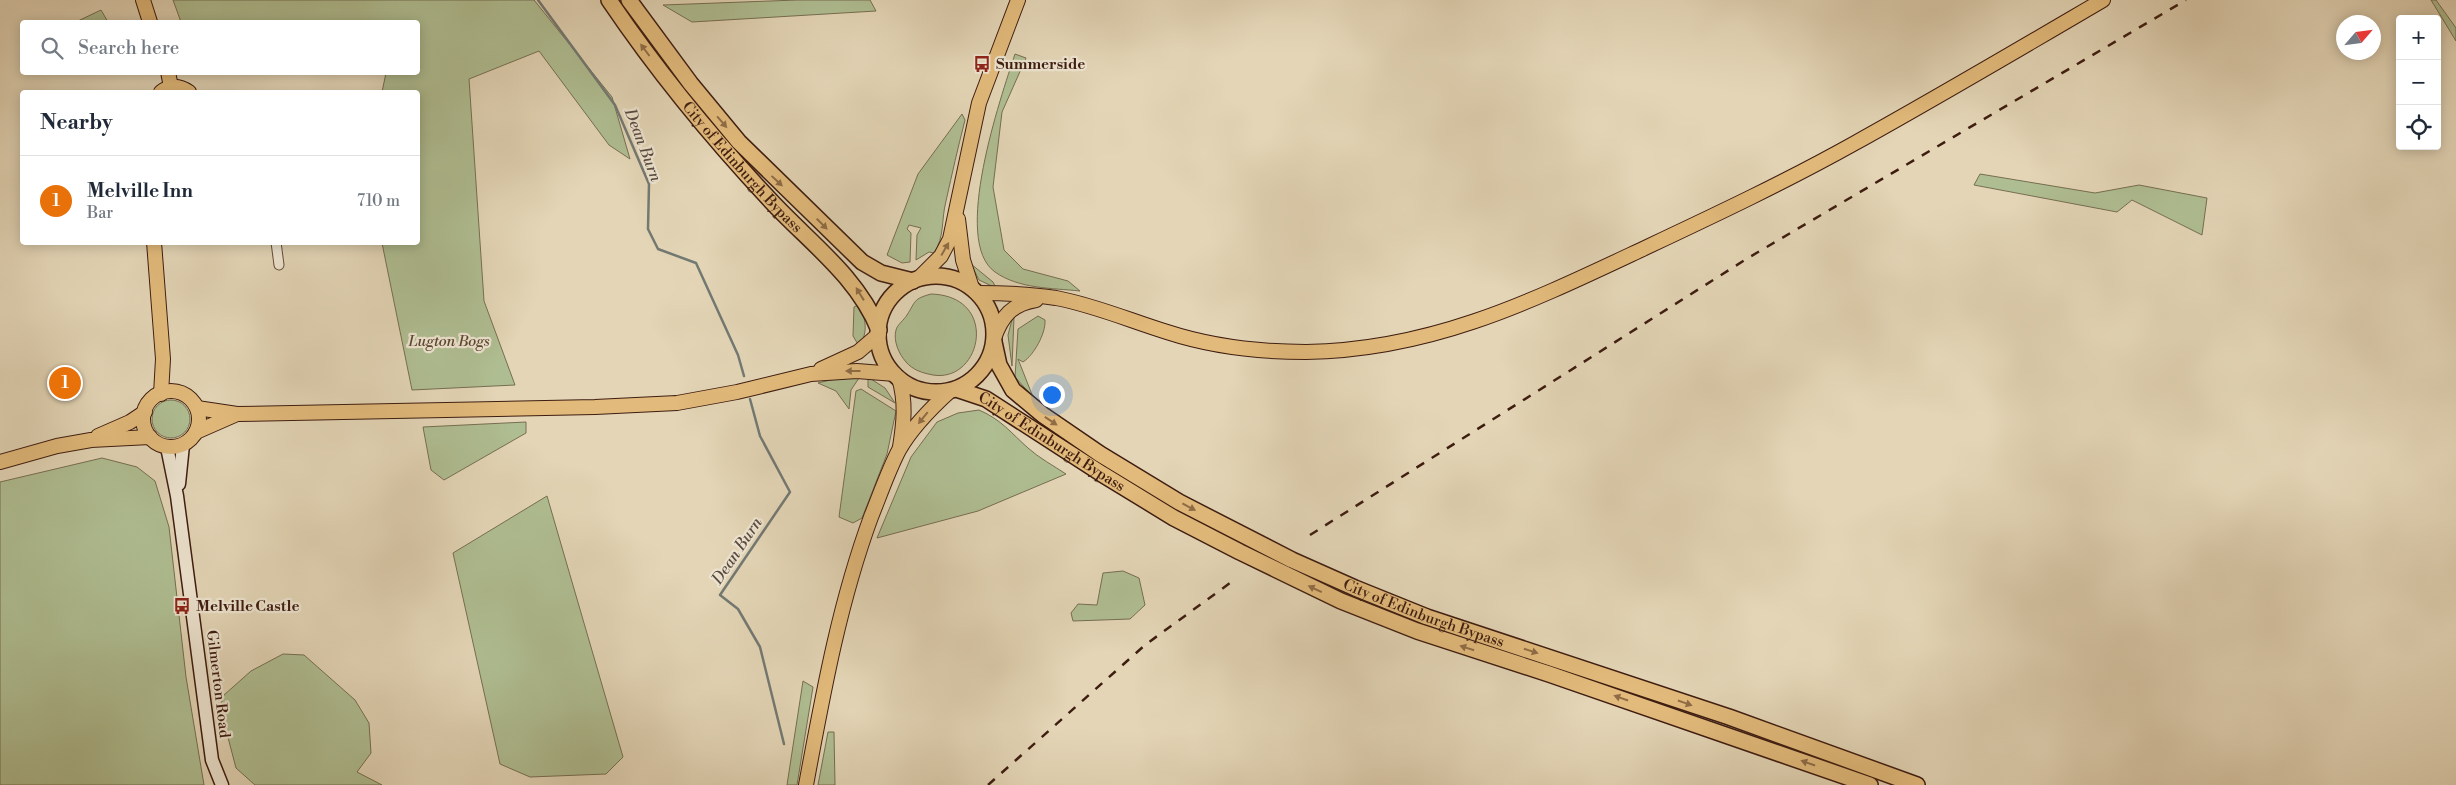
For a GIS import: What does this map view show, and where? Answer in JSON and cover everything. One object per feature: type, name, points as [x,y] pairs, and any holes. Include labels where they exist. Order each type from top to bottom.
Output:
[{"type":"highway","name":"City of Edinburgh Bypass","points":[[609,0],[645,50],[712,135],[772,202],[854,284],[879,332]]},
{"type":"highway","name":"City of Edinburgh Bypass","points":[[629,0],[691,84],[759,163],[862,262],[881,273],[915,280]]},
{"type":"highway","points":[[942,276],[953,279],[975,291],[990,312],[994,340],[985,366],[972,379],[953,389],[937,392],[921,390],[897,376],[884,358],[879,332],[880,320],[889,301],[900,290],[915,280],[942,276]]},
{"type":"highway","name":"City of Edinburgh Bypass","points":[[994,340],[999,364],[1013,390],[1043,415],[1100,454],[1179,502],[1292,560],[1355,588],[1427,616],[1710,711],[1917,785]]},
{"type":"highway","name":"City of Edinburgh Bypass","points":[[953,389],[986,399],[1174,518],[1341,601],[1426,634],[1549,674],[1870,785]]},
{"type":"main road","points":[[143,0],[149,20]]},
{"type":"main road","points":[[915,280],[941,256],[950,239],[957,211],[966,156],[979,103],[1018,0]]},
{"type":"main road","points":[[957,211],[964,260],[975,291],[1014,293],[1079,304],[1180,336],[1260,349],[1301,352],[1339,351],[1390,344],[1441,334],[1535,298],[1753,197],[1854,144],[2103,0]]},
{"type":"main road","points":[[168,75],[166,90],[178,87],[185,90]]},
{"type":"main road","points":[[154,245],[163,359],[160,394]]},
{"type":"main road","points":[[994,340],[999,324],[1012,307],[1027,301],[1046,298]]},
{"type":"main road","points":[[811,374],[856,353],[879,332]]},
{"type":"main road","points":[[163,359],[176,392]]},
{"type":"main road","points":[[197,408],[237,414],[595,407],[676,402],[738,392],[811,374],[857,371],[897,376],[904,409],[899,450]]},
{"type":"main road","points":[[806,785],[829,663],[850,581],[882,488],[899,450],[925,414],[953,389]]},
{"type":"main road","points":[[91,440],[130,422],[144,412],[150,401],[160,394],[176,392],[188,398],[197,408],[199,424],[196,432]]},
{"type":"main road","points":[[144,412],[144,426],[150,437],[158,444],[167,447],[183,445],[196,432],[237,414]]},
{"type":"main road","points":[[0,462],[57,446],[91,440],[150,437]]},
{"type":"main road","name":"Gilmerton Road","points":[[177,496],[183,445]]},
{"type":"main road","name":"Gilmerton Road","points":[[167,447],[177,496],[212,760],[222,785]]},
{"type":"street","points":[[276,245],[279,265]]},
{"type":"green space","name":"Lugton Bogs","points":[[173,0],[534,0],[612,97],[630,159],[609,145],[539,51],[469,79],[484,301],[515,385],[412,390],[382,245],[420,245],[420,90],[382,90],[386,75],[420,75],[420,20],[180,20]]},
{"type":"green space","points":[[797,0],[870,0],[876,11],[692,22],[663,5]]},
{"type":"green space","points":[[2431,0],[2436,0],[2456,28],[2456,41],[2441,15]]},
{"type":"green space","points":[[101,10],[107,20],[80,20]]},
{"type":"green space","points":[[1015,54],[1026,58],[1002,112],[993,187],[1004,250],[1023,269],[1068,281],[1080,291],[1036,287],[1014,282],[995,272],[983,255],[978,231],[978,201],[983,168]]},
{"type":"green space","points":[[962,114],[965,120],[944,208],[940,240],[934,253],[929,252],[916,260],[917,235],[921,228],[909,225],[907,229],[911,233],[910,262],[902,263],[887,255],[918,174]]},
{"type":"green space","points":[[1980,174],[2095,193],[2139,185],[2207,198],[2202,235],[2132,200],[2117,212],[1974,185]]},
{"type":"green space","points":[[971,264],[993,282],[996,288],[979,280]]},
{"type":"green space","points":[[931,294],[953,298],[967,309],[975,323],[976,338],[972,353],[963,366],[950,374],[933,375],[915,369],[903,359],[896,343],[895,334],[899,324],[918,299]]},
{"type":"green space","points":[[860,304],[865,320],[865,331],[859,346],[853,336],[854,307]]},
{"type":"green space","points":[[1038,316],[1045,320],[1044,331],[1035,349],[1027,359],[1023,362],[1018,359],[1033,397],[1015,377],[1018,329]]},
{"type":"green space","points":[[1014,317],[1012,366],[1008,335]]},
{"type":"green space","points":[[851,375],[861,375],[851,390],[849,409],[836,391],[818,383]]},
{"type":"green space","points":[[868,377],[885,388],[895,403],[868,387]]},
{"type":"green space","points":[[861,389],[896,411],[887,454],[862,518],[853,523],[839,517],[856,391]]},
{"type":"green space","points":[[171,400],[185,405],[190,419],[185,433],[171,438],[157,433],[152,419],[157,405]]},
{"type":"green space","points":[[979,410],[1000,422],[1032,452],[1066,474],[978,511],[877,538],[911,457],[937,422],[958,413]]},
{"type":"green space","points":[[526,422],[526,433],[444,480],[431,470],[423,427]]},
{"type":"green space","points":[[102,458],[137,467],[155,481],[169,527],[186,677],[204,785],[0,785],[0,482]]},
{"type":"green space","points":[[547,496],[623,757],[606,774],[530,777],[500,764],[453,553]]},
{"type":"green space","points":[[1123,571],[1139,578],[1145,605],[1130,619],[1073,621],[1071,613],[1078,604],[1097,605],[1103,573]]},
{"type":"green space","points":[[283,654],[304,655],[355,700],[369,723],[371,753],[357,772],[382,785],[255,785],[236,768],[220,707],[224,695],[251,671]]},
{"type":"green space","points":[[803,681],[813,687],[797,785],[787,785]]},
{"type":"green space","points":[[828,732],[834,732],[835,785],[818,785]]},
{"type":"waterway","name":"Dean Burn","points":[[538,0],[615,105],[649,184],[648,229],[658,249],[696,263],[738,355],[744,376]]},
{"type":"waterway","name":"Dean Burn","points":[[750,399],[760,436],[790,492],[720,595],[738,609],[760,647],[784,744]]},
{"type":"railway","points":[[1310,535],[1748,258],[2186,0]]},
{"type":"railway","points":[[988,785],[1145,645],[1230,583]]},
{"type":"place","name":"Summerside","points":[[982,64]]},
{"type":"place","name":"Melville Inn","points":[[65,383]]},
{"type":"place","name":"Melville Castle","points":[[182,606]]}]
